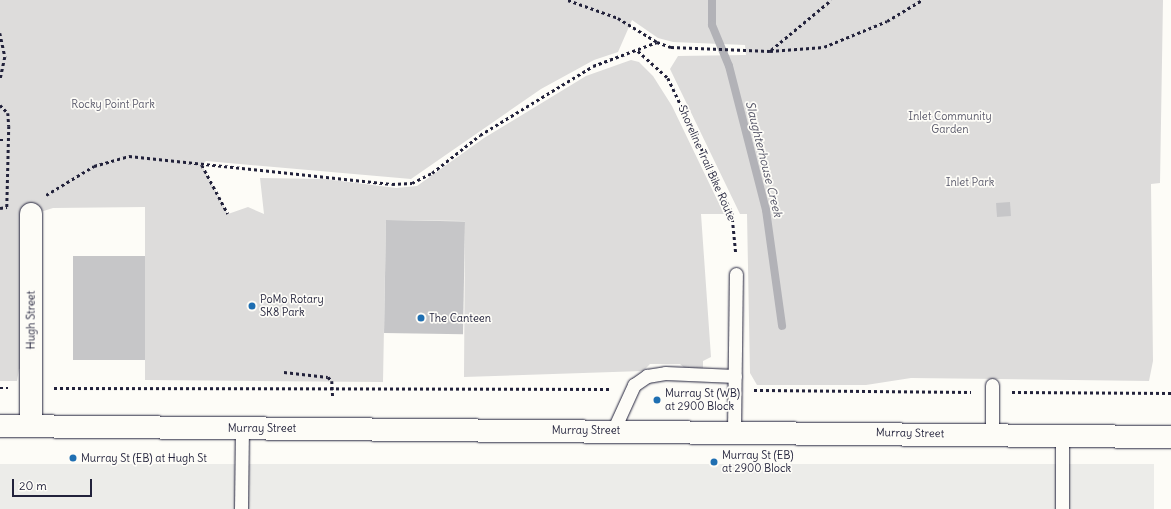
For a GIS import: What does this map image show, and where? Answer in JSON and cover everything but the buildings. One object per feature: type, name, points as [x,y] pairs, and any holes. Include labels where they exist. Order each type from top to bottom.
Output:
[{"type":"main road","name":"Hugh Street","points":[[27,206],[31,426]]},
{"type":"main road","name":"Murray Street","points":[[0,426],[734,431],[1171,437]]},
{"type":"lane","points":[[734,431],[736,274]]},
{"type":"lane","points":[[613,431],[634,385],[647,376],[664,373],[735,376]]},
{"type":"lane","points":[[992,385],[992,434]]},
{"type":"lane","points":[[241,509],[242,428]]},
{"type":"lane","points":[[1062,435],[1062,509]]},
{"type":"path","points":[[568,0],[618,18],[657,42],[694,49],[770,50],[824,47],[887,21],[922,0]]},
{"type":"path","points":[[770,50],[831,0]]},
{"type":"path","points":[[0,33],[5,57],[0,80]]},
{"type":"path","points":[[0,208],[27,206],[94,166],[129,156],[201,165],[320,174],[392,184],[412,183],[432,173],[480,135],[593,66],[657,42]]},
{"type":"path","name":"Shoreline Trail Bike Route","points":[[638,50],[668,78],[732,213],[736,274]]},
{"type":"path","points":[[0,105],[8,113],[6,140],[7,207]]},
{"type":"path","points":[[0,140],[6,140]]},
{"type":"path","points":[[201,165],[228,214]]},
{"type":"path","points":[[284,372],[328,377],[333,388],[333,398]]},
{"type":"path","points":[[48,388],[614,389]]},
{"type":"path","points":[[752,390],[976,392]]},
{"type":"path","points":[[1011,392],[1171,393]]},
{"type":"shaded area","points":[[0,464],[1154,464],[1154,509],[0,509]]},
{"type":"green space","points":[[0,0],[1163,0],[1160,183],[1151,184],[1153,361],[1149,381],[911,378],[866,385],[757,385],[750,373],[747,214],[740,214],[670,69],[678,56],[746,55],[745,45],[673,42],[658,38],[632,20],[618,52],[594,60],[541,89],[411,179],[206,161],[202,165],[228,214],[248,207],[264,214],[260,178],[325,179],[396,188],[417,186],[484,138],[586,76],[631,60],[639,62],[653,76],[672,106],[724,214],[701,214],[711,357],[703,361],[703,372],[689,372],[680,364],[650,364],[643,371],[464,377],[465,221],[386,220],[383,382],[145,380],[145,207],[53,208],[31,215],[31,366],[19,369],[17,381],[0,381]]},
{"type":"waterway","name":"Slaughterhouse Creek","points":[[712,0],[712,25],[729,66],[766,210],[782,326]]},
{"type":"place","name":"PoMo Rotary SK8 Park","points":[[252,306]]},
{"type":"place","name":"The Canteen","points":[[421,318]]},
{"type":"place","name":"Murray St (WB) at 2900 Block","points":[[657,400]]},
{"type":"place","name":"Murray St (EB) at Hugh St","points":[[73,458]]},
{"type":"place","name":"Murray St (EB) at 2900 Block","points":[[714,462]]},
{"type":"park label","name":"Rocky Point Park","points":[[113,104]]},
{"type":"park label","name":"Inlet Community Garden","points":[[950,123]]},
{"type":"park label","name":"Inlet Park","points":[[970,182]]}]
